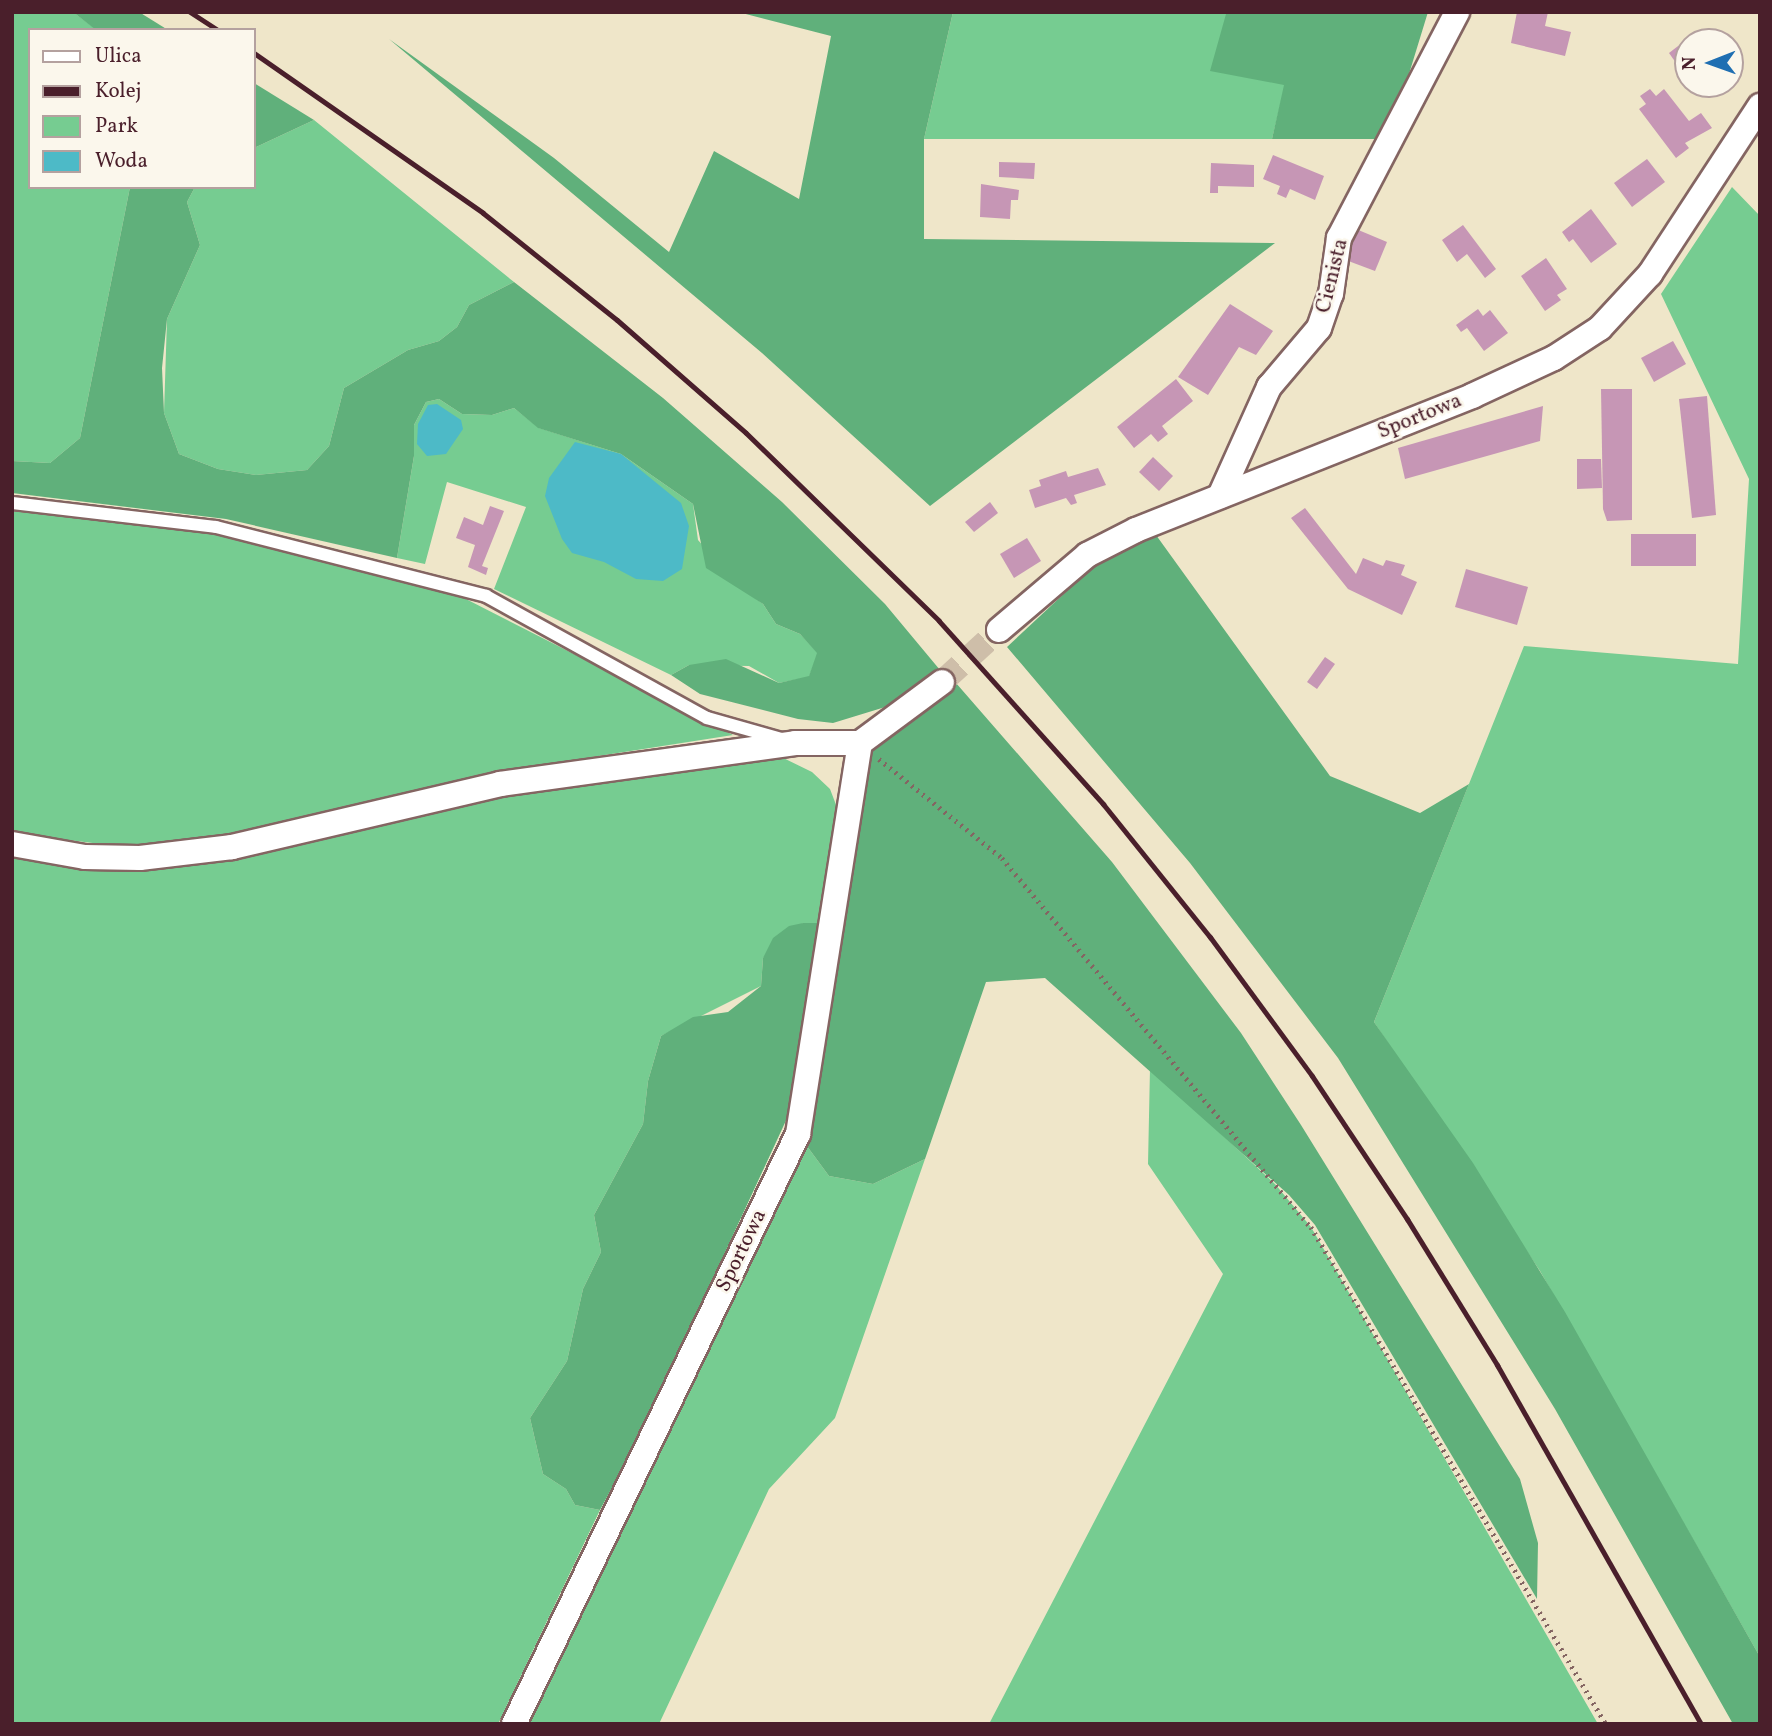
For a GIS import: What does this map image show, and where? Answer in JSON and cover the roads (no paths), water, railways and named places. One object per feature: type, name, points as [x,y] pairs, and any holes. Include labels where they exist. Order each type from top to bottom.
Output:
[{"type":"street","name":"Cienista","points":[[1220,496],[1269,387],[1320,328],[1331,294],[1339,238],[1457,12]]},
{"type":"street","name":"Sportowa","points":[[999,630],[1087,555],[1220,496],[1472,396],[1554,358],[1600,328],[1650,274],[1760,106]]},
{"type":"street","points":[[12,844],[85,857],[141,858],[219,849],[500,784],[795,743],[860,743],[942,681]]},
{"type":"street","name":"Sportowa","points":[[514,1724],[798,1135],[860,743]]},
{"type":"lane","points":[[12,503],[216,527],[486,596],[707,718],[795,743]]},
{"type":"water","points":[[437,404],[461,420],[463,429],[446,454],[427,456],[417,444],[418,424],[428,405]]},
{"type":"water","points":[[575,442],[621,454],[681,503],[689,526],[682,569],[663,581],[636,579],[604,562],[572,553],[562,539],[545,496],[549,478]]},
{"type":"tunnel","points":[[942,682],[999,630]]},
{"type":"railway","points":[[190,12],[215,28]]},
{"type":"railway","points":[[256,54],[483,213],[617,320],[746,433],[939,621],[1103,804],[1210,937],[1312,1076],[1407,1219],[1497,1365],[1701,1724]]}]
